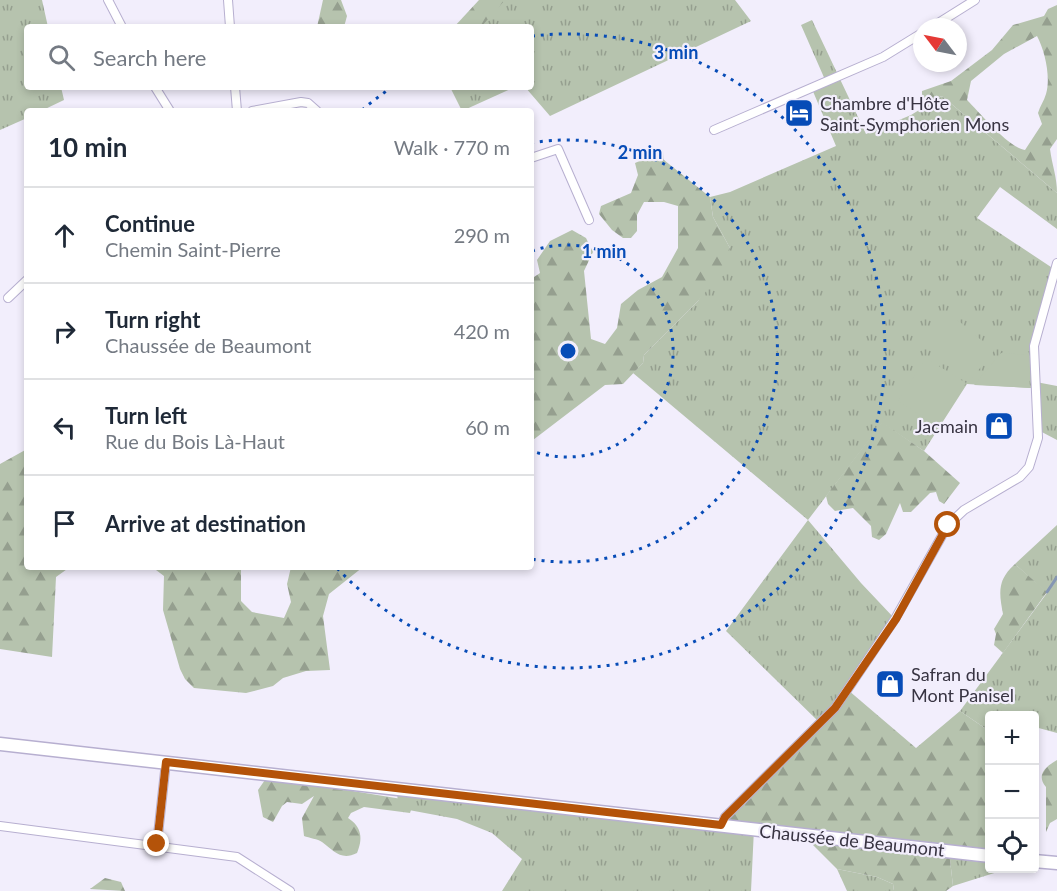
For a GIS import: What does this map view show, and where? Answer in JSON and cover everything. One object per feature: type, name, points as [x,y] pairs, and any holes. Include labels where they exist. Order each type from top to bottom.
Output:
[{"type":"main road","name":"Chaussée de Beaumont","points":[[0,744],[985,855]]},
{"type":"main road","points":[[1039,861],[1057,863]]},
{"type":"street","points":[[108,0],[120,24]]},
{"type":"street","points":[[228,0],[230,24]]},
{"type":"street","points":[[946,18],[975,0]]},
{"type":"street","points":[[714,130],[883,57],[913,39]]},
{"type":"street","points":[[157,90],[168,108]]},
{"type":"street","points":[[235,90],[237,108]]},
{"type":"street","points":[[268,108],[301,102],[308,103],[314,108]]},
{"type":"street","points":[[534,158],[558,149],[589,220]]},
{"type":"street","points":[[721,825],[725,817],[842,699],[896,619],[948,525],[964,510],[1020,477],[1029,467],[1038,438],[1034,346],[1057,262]]},
{"type":"street","points":[[8,298],[24,283]]},
{"type":"street","points":[[157,844],[166,762]]},
{"type":"street","points":[[0,826],[157,844],[237,857],[290,891]]},
{"type":"green space","points":[[0,0],[42,0],[47,24],[24,24],[24,90],[62,90],[64,100],[47,108],[24,108],[24,119],[0,130]]},
{"type":"green space","points":[[323,0],[341,0],[347,16],[345,24],[318,24]]},
{"type":"green space","points":[[479,0],[505,0],[484,24],[457,24]]},
{"type":"green space","points":[[498,0],[735,0],[751,21],[550,116],[528,90],[534,90],[534,24],[478,24]]},
{"type":"green space","points":[[1057,5],[1057,139],[1050,149],[1057,193],[942,96],[925,104],[922,99],[922,91],[951,81],[963,72],[967,72],[967,69],[992,50],[1013,25],[1044,16],[1048,9]],"holes":[[[1037,36],[1045,56],[1048,80],[1045,97],[1038,113],[1042,124],[1025,150],[1018,148],[1003,137],[967,100],[971,81],[1004,54]]]},
{"type":"green space","points":[[812,20],[866,134],[911,115],[942,96],[1057,193],[1057,229],[1000,187],[977,218],[1054,269],[1036,334],[1036,382],[1057,386],[1057,440],[1038,430],[1036,389],[967,384],[924,451],[882,423],[808,520],[633,373],[643,363],[644,355],[698,301],[730,248],[713,217],[710,197],[730,192],[836,146],[812,89],[826,82],[801,25]]},
{"type":"green space","points":[[452,90],[508,90],[469,108],[460,108]]},
{"type":"green space","points":[[663,151],[664,160],[710,197],[713,217],[730,248],[723,271],[698,301],[644,355],[643,363],[623,384],[605,385],[534,439],[534,277],[540,273],[537,260],[550,241],[572,230],[586,238],[593,252],[584,271],[591,339],[605,344],[617,328],[621,304],[638,290],[662,277],[678,248],[678,206],[664,202],[644,202],[637,215],[637,231],[631,238],[623,238],[612,230],[599,214],[601,206],[631,193],[638,175],[635,163]]},
{"type":"green space","points":[[953,316],[994,351],[972,378],[930,342]]},
{"type":"green space","points":[[1001,353],[1028,355],[1030,388],[974,385]]},
{"type":"green space","points":[[926,358],[966,383],[938,427],[898,401]]},
{"type":"green space","points":[[882,422],[924,451],[960,483],[944,504],[939,501],[936,492],[930,493],[911,512],[903,512],[900,503],[886,534],[879,540],[872,537],[871,526],[853,508],[835,511],[828,504],[826,496]]},
{"type":"green space","points":[[24,451],[24,570],[66,570],[56,577],[52,657],[0,649],[0,464]]},
{"type":"green space","points":[[808,520],[895,619],[820,723],[726,631]]},
{"type":"green space","points":[[1057,525],[1057,733],[1039,728],[1039,711],[985,711],[985,728],[960,711],[1047,593],[1015,564]]},
{"type":"green space","points":[[1015,564],[1047,592],[1003,653],[994,645],[996,634],[994,629],[1003,614],[1000,593],[1002,581]]},
{"type":"green space","points":[[156,570],[241,570],[241,601],[252,612],[284,618],[291,602],[287,584],[290,570],[359,570],[329,594],[323,616],[330,670],[306,671],[283,678],[273,686],[246,693],[194,688],[185,679],[163,610],[164,576]]},
{"type":"green space","points":[[848,690],[916,748],[960,711],[985,728],[985,856],[949,851],[953,886],[946,891],[894,891],[893,884],[877,877],[837,869],[802,834],[721,825]]},
{"type":"green space","points":[[1057,760],[1057,819],[1050,823],[1046,832],[1046,787],[1042,775],[1049,765]]},
{"type":"green space","points":[[267,777],[414,801],[410,813],[364,807],[351,813],[348,818],[359,829],[360,843],[357,853],[346,856],[334,852],[320,841],[304,836],[302,818],[314,796],[302,804],[287,802],[282,806],[273,822],[263,817],[258,790]]},
{"type":"green space","points":[[397,788],[754,829],[751,891],[502,891],[522,859],[492,833],[457,819],[398,808]]},
{"type":"green space","points":[[949,851],[985,856],[985,873],[994,873],[953,886]]},
{"type":"green space","points":[[837,869],[877,877],[893,884],[894,891],[847,891]]},
{"type":"green space","points":[[105,878],[121,882],[125,891],[90,889]]},
{"type":"waterway","points":[[1047,592],[1057,577]]},
{"type":"place","name":"Chambre d'Hôte Saint-Symphorien Mons","points":[[799,113]]},
{"type":"place","name":"Jacmain","points":[[999,426]]},
{"type":"place","name":"Safran du Mont Panisel","points":[[890,684]]},
{"type":"route","points":[[157,844],[166,762],[721,825],[725,817],[835,708],[896,619],[938,539],[948,525]]}]
